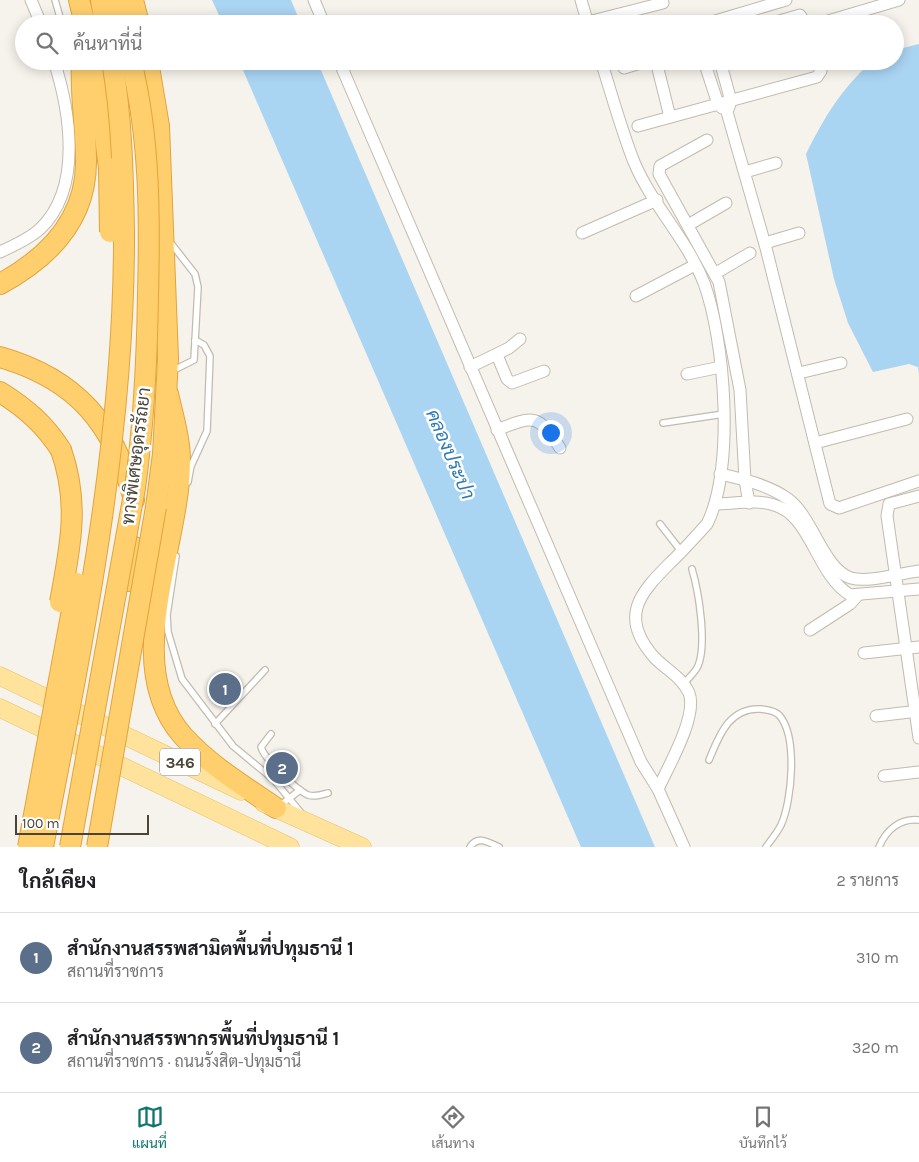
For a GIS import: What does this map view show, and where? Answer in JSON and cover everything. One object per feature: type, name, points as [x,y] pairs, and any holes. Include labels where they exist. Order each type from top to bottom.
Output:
[{"type":"highway","points":[[101,0],[104,15]]},
{"type":"highway","points":[[117,0],[120,15]]},
{"type":"highway","points":[[133,0],[137,15]]},
{"type":"highway","points":[[0,284],[21,272],[42,256],[62,237],[75,214],[83,188],[86,162],[84,70]]},
{"type":"highway","points":[[28,847],[79,570],[101,434],[108,348],[111,279],[109,168],[86,70]]},
{"type":"highway","name":"ทางพิเศษอุดรรัถยา","points":[[43,847],[76,676],[115,426],[122,339],[124,213],[123,140],[113,70]]},
{"type":"highway","name":"ทางพิเศษอุดรรัถยา","points":[[70,847],[135,488],[143,432],[147,352],[149,178],[132,70]]},
{"type":"highway","points":[[97,847],[156,507],[168,394],[159,126],[150,70]]},
{"type":"highway","points":[[0,357],[29,365],[79,397],[106,429],[128,478],[134,501],[134,547],[80,847]]},
{"type":"highway","points":[[0,392],[34,416],[50,432],[61,450],[72,492],[73,525],[15,847]]},
{"type":"highway","points":[[168,394],[180,460],[177,502],[153,645],[156,681],[169,715],[182,735],[207,759],[283,803]]},
{"type":"main road","name":"346","points":[[0,676],[283,803],[310,824],[362,847]]},
{"type":"main road","name":"346","points":[[0,708],[290,847]]},
{"type":"street","points":[[31,0],[37,15]]},
{"type":"street","points":[[314,0],[320,15]]},
{"type":"street","points":[[581,0],[586,15]]},
{"type":"street","points":[[735,15],[786,0]]},
{"type":"street","points":[[848,15],[899,0]]},
{"type":"street","points":[[618,15],[663,3]]},
{"type":"street","points":[[0,252],[39,230],[51,216],[60,198],[67,171],[68,125],[56,70]]},
{"type":"street","points":[[343,70],[640,762],[658,789],[684,847]]},
{"type":"street","points":[[604,70],[635,162],[703,282],[715,323],[721,367],[724,414],[720,474],[715,504],[707,524],[644,590],[635,611],[640,635],[654,657],[689,693],[690,709],[687,724],[658,789]]},
{"type":"street","points":[[658,70],[670,117]]},
{"type":"street","points":[[707,70],[718,104]]},
{"type":"street","points":[[722,70],[744,172],[765,243],[828,499],[834,507],[839,508],[919,481]]},
{"type":"street","points":[[638,126],[718,104],[729,106],[817,77],[821,70]]},
{"type":"street","points":[[707,140],[664,164],[659,170],[662,179],[716,273],[740,390],[745,480],[749,503]]},
{"type":"street","points":[[744,172],[776,163]]},
{"type":"street","points":[[582,233],[657,200]]},
{"type":"street","points":[[688,225],[726,203]]},
{"type":"street","points":[[765,243],[799,233]]},
{"type":"street","points":[[716,273],[750,253]]},
{"type":"street","points":[[636,296],[695,265]]},
{"type":"street","points":[[470,367],[497,354],[520,339]]},
{"type":"street","points":[[497,354],[507,379],[512,383],[544,371]]},
{"type":"street","points":[[798,373],[841,363]]},
{"type":"street","points":[[687,374],[721,367]]},
{"type":"street","points":[[497,430],[514,423],[536,420],[544,424],[560,448]]},
{"type":"street","points":[[815,444],[907,420]]},
{"type":"street","points":[[720,474],[745,480],[788,499],[804,515],[821,546],[840,574],[853,579],[864,579],[919,570]]},
{"type":"street","points":[[919,496],[889,504],[887,510],[894,574],[917,712],[919,738]]},
{"type":"street","points":[[715,504],[772,504],[784,509],[799,524],[830,576],[841,589],[850,594],[858,595],[919,589]]},
{"type":"street","points":[[810,630],[850,604],[858,595]]},
{"type":"street","points":[[864,653],[919,647]]},
{"type":"street","points":[[876,716],[917,712]]},
{"type":"street","points":[[884,776],[919,772]]},
{"type":"lane","points":[[55,0],[59,15]]},
{"type":"lane","points":[[164,235],[195,274],[198,287],[194,360],[168,373]]},
{"type":"lane","points":[[186,494],[191,466],[207,431],[210,356],[204,345],[195,340]]},
{"type":"lane","points":[[663,423],[724,414]]},
{"type":"lane","points":[[660,524],[681,551]]},
{"type":"lane","points":[[177,550],[167,615],[168,632],[182,679],[233,746],[274,780],[283,803],[300,790]]},
{"type":"lane","points":[[683,685],[697,667],[699,660],[700,602],[692,569]]},
{"type":"lane","points":[[215,724],[266,670]]},
{"type":"lane","points":[[709,760],[722,730],[737,714],[747,710],[758,709],[774,711],[779,715],[792,748],[792,761],[781,825],[766,847]]},
{"type":"lane","points":[[271,734],[261,750],[300,790],[310,795],[328,793]]},
{"type":"lane","points":[[879,847],[888,831],[896,825],[904,821],[919,820]]},
{"type":"lane","points":[[470,847],[479,839],[499,847]]},
{"type":"water","points":[[212,0],[291,0],[297,15],[219,15]]},
{"type":"water","points":[[919,44],[919,374],[918,367],[909,364],[873,372],[848,323],[834,279],[806,154],[834,104],[861,72],[863,70],[904,70],[904,48]]},
{"type":"water","name":"คลองประปา","points":[[243,70],[321,70],[655,847],[581,847]]},
{"type":"place","name":"สำนักงานสรรพสามิตพื้นที่ปทุมธานี 1","points":[[225,689]]},
{"type":"place","name":"สำนักงานสรรพากรพื้นที่ปทุมธานี 1","points":[[282,768]]}]
